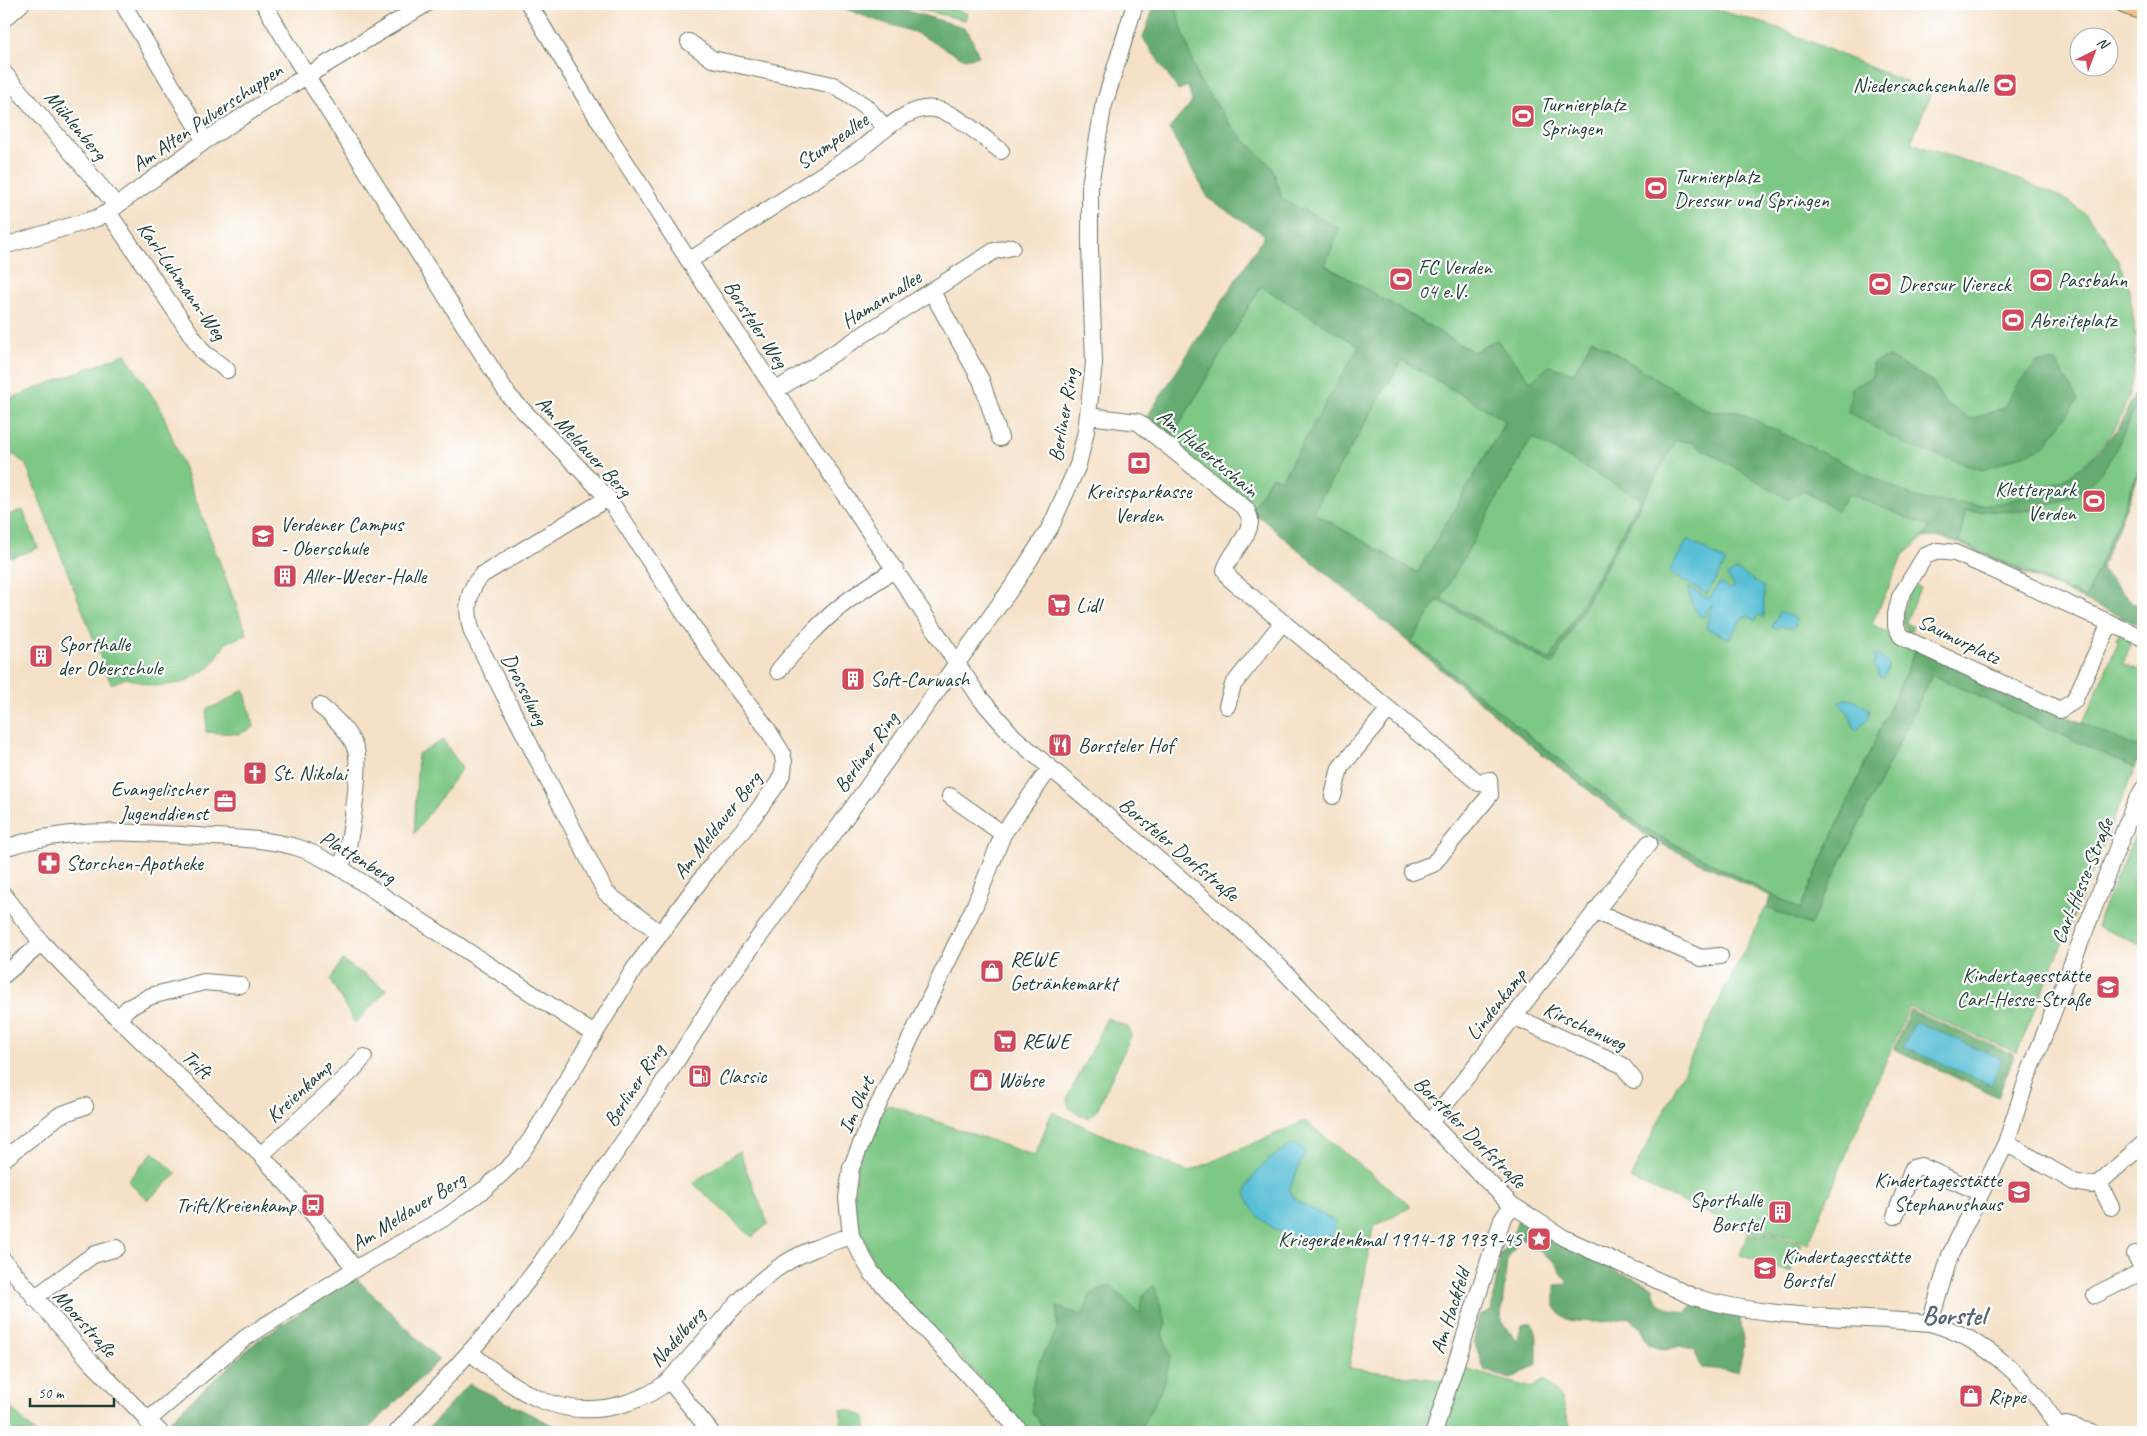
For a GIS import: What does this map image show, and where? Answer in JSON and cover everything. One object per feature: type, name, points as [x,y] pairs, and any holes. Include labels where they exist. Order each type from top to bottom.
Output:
[{"type":"street","points":[[4,19],[21,4]]},
{"type":"street","points":[[123,4],[205,141]]},
{"type":"street","name":"Am Meldauer Berg","points":[[147,1420],[245,1338],[355,1269],[446,1217],[486,1188],[515,1161],[531,1139],[634,969],[778,783],[783,772],[784,762],[778,744],[715,660],[608,498],[509,396],[306,75],[264,4]]},
{"type":"street","name":"Am Alten Pulverschuppen","points":[[4,246],[97,218],[205,141],[306,75],[426,4]]},
{"type":"street","name":"Borsteler Weg","points":[[529,4],[600,122],[689,261],[957,662]]},
{"type":"street","name":"Berliner Ring","points":[[396,1432],[470,1352],[538,1267],[659,1089],[722,988],[1015,583],[1050,526],[1078,466],[1089,416],[1094,363],[1090,185],[1103,108],[1135,4]]},
{"type":"street","points":[[689,42],[712,59],[833,85],[865,106],[886,128]]},
{"type":"street","name":"Mühlenberg","points":[[4,73],[112,209]]},
{"type":"street","name":"Stumpeallee","points":[[689,261],[860,150],[886,128],[915,111],[936,108],[963,121],[1001,152]]},
{"type":"street","name":"Karl-Luhmann-Weg","points":[[112,209],[203,352],[227,370]]},
{"type":"street","name":"Hamannallee","points":[[775,392],[994,251],[1012,247]]},
{"type":"street","points":[[932,292],[980,380],[1000,438]]},
{"type":"street","name":"Am Hubertushain","points":[[1089,416],[1138,422],[1246,509],[1250,520],[1248,532],[1227,561],[1225,570],[1230,579],[1479,782],[1489,780],[1490,795],[1433,864],[1412,872]]},
{"type":"street","name":"Drosselweg","points":[[608,498],[482,575],[472,590],[467,616],[472,632],[606,893],[660,933]]},
{"type":"street","name":"Saumurplatz","points":[[2110,623],[2074,701],[2060,710],[1901,636],[1896,626],[1896,614],[1900,597],[1924,556],[1938,551],[1955,553],[1972,560],[2143,638]]},
{"type":"street","points":[[778,671],[803,641],[828,617],[895,569]]},
{"type":"street","points":[[1227,706],[1233,685],[1283,622]]},
{"type":"street","name":"Borsteler Dorfstraße","points":[[957,662],[980,698],[1014,737],[1266,954],[1512,1205],[1564,1238],[1694,1297],[1714,1303],[1734,1308],[1815,1316],[1876,1318],[1930,1323],[1959,1334],[1990,1352],[2028,1386],[2060,1430]]},
{"type":"street","points":[[320,706],[333,716],[350,738],[356,749],[358,764],[348,848],[340,868]]},
{"type":"street","points":[[1333,796],[1340,768],[1389,709]]},
{"type":"street","name":"Im Ohrt","points":[[1021,1432],[871,1272],[851,1236],[847,1198],[851,1168],[870,1120],[975,905],[1003,834],[1050,768]]},
{"type":"street","name":"Carl-Hesse-Straße","points":[[1930,1323],[1950,1255],[2006,1143],[2028,1076],[2143,789]]},
{"type":"street","points":[[950,796],[1003,834]]},
{"type":"street","name":"Plattenberg","points":[[4,848],[59,835],[92,831],[240,838],[301,848],[340,868],[594,1034]]},
{"type":"street","name":"Lindenkamp","points":[[1429,1122],[1440,1111],[1594,911],[1649,843]]},
{"type":"street","name":"Trift","points":[[4,895],[42,943],[118,1019],[261,1155],[310,1210],[355,1269]]},
{"type":"street","points":[[1594,911],[1702,958],[1720,956]]},
{"type":"street","points":[[4,975],[42,943]]},
{"type":"street","points":[[118,1019],[128,1008],[151,996],[204,982],[240,985]]},
{"type":"street","name":"Kirschenweg","points":[[1513,1016],[1622,1065],[1634,1080]]},
{"type":"street","name":"Kreienkamp","points":[[261,1155],[352,1071],[364,1057]]},
{"type":"street","points":[[4,1159],[60,1115],[85,1106]]},
{"type":"street","points":[[2006,1143],[2074,1182],[2090,1185],[2099,1183],[2143,1144]]},
{"type":"street","points":[[1895,1216],[1913,1168],[1920,1166],[1981,1193]]},
{"type":"street","points":[[2099,1183],[2111,1207]]},
{"type":"street","name":"Am Hackfeld","points":[[1434,1432],[1502,1220],[1512,1205]]},
{"type":"street","name":"Nadelberg","points":[[470,1352],[532,1398],[566,1408],[585,1411],[609,1408],[635,1401],[669,1380],[733,1307],[776,1269],[794,1257],[824,1244],[851,1236]]},
{"type":"street","points":[[34,1298],[93,1255],[117,1248]]},
{"type":"street","points":[[2095,1294],[2143,1271],[2135,1254]]},
{"type":"street","name":"Moorstraße","points":[[4,1261],[91,1362],[160,1432]]},
{"type":"street","points":[[669,1380],[711,1432]]},
{"type":"street","points":[[2060,1430],[2066,1425],[2091,1432]]},
{"type":"green space","points":[[833,4],[882,4],[964,27],[969,33],[979,56],[965,59],[914,32]]},
{"type":"green space","points":[[897,4],[929,4],[967,13],[965,20]]},
{"type":"green space","points":[[1155,4],[1176,4],[1198,79],[1233,128],[1272,167],[1282,199],[1340,229],[1325,265],[1473,352],[1497,340],[1531,382],[1549,366],[1574,373],[1592,339],[1708,411],[1736,411],[1918,499],[1980,505],[2002,503],[2035,493],[2069,476],[2099,452],[2120,426],[2137,388],[2143,391],[2143,398],[2133,412],[2109,461],[2095,478],[2080,491],[2063,500],[2026,510],[1965,511],[1959,542],[2086,598],[2141,465],[2143,470],[2141,470],[2101,569],[2132,602],[2143,607],[2143,627],[1954,541],[1936,537],[1923,538],[1930,527],[1849,494],[1837,511],[1804,491],[1788,499],[1691,442],[1676,440],[1552,665],[1438,600],[1412,641],[1644,828],[1800,909],[1916,649],[2143,750],[2135,768],[1932,675],[1810,925],[1767,908],[1770,896],[1651,839],[1537,750],[1251,510],[1272,476],[1281,480],[1359,346],[1261,286],[1169,442],[1145,420],[1265,235],[1209,199],[1169,129],[1192,102],[1188,86],[1178,90],[1143,38]],"holes":[[[1402,360],[1506,421],[1417,573],[1313,512]],[[1532,437],[1641,499],[1550,660],[1441,598]]]},
{"type":"green space","points":[[1176,4],[1697,4],[1776,27],[1931,93],[1911,143],[2044,190],[2067,201],[2086,215],[2101,232],[2127,282],[2133,314],[2135,345],[2133,375],[2126,403],[2115,428],[2098,451],[2075,471],[2046,488],[2022,498],[1997,504],[1974,505],[1923,500],[1895,489],[1736,411],[1708,411],[1592,339],[1574,373],[1531,382],[1497,340],[1473,352],[1324,264],[1282,199],[1272,167],[1233,128],[1198,79]]},
{"type":"green space","points":[[1261,286],[1360,346],[1281,481],[1272,476],[1251,510],[1169,442]]},
{"type":"green space","points":[[125,354],[162,411],[247,634],[226,643],[210,667],[183,683],[153,686],[126,678],[111,684],[26,465],[16,456],[4,451],[4,401]]},
{"type":"green space","points":[[1889,357],[1932,381],[1944,402],[1971,419],[2003,408],[2016,386],[2037,362],[2056,362],[2078,400],[2044,447],[1983,470],[1906,445],[1848,412],[1852,388],[1873,376],[1872,363]]},
{"type":"green space","points":[[1402,360],[1506,420],[1418,573],[1313,512]]},
{"type":"green space","name":"Kletterpark Verden","points":[[2143,397],[2143,466],[2141,465],[2086,599],[1959,542],[1965,511],[2018,512],[2037,509],[2070,497],[2089,484]]},
{"type":"green space","points":[[1532,437],[1641,498],[1551,660],[1441,598]]},
{"type":"green space","points":[[1676,439],[1691,442],[1804,491],[1837,511],[1848,493],[1930,527],[1923,538],[1903,555],[1872,624],[1916,649],[1800,909],[1644,828],[1412,641],[1438,600],[1552,664]]},
{"type":"green space","points":[[23,510],[38,548],[11,558],[4,538],[4,517]]},
{"type":"green space","points":[[1913,583],[1920,588],[1906,621],[1906,623],[1913,627],[1909,633],[1902,623],[1903,611]]},
{"type":"green space","points":[[2119,634],[2132,642],[2123,663],[2143,672],[2143,750],[2082,725],[2118,642]]},
{"type":"green space","points":[[1932,675],[2135,768],[2017,1053],[1909,1007],[1808,1244],[1767,1230],[1764,1237],[1630,1179],[1766,907],[1810,925]]},
{"type":"green space","points":[[244,689],[254,727],[239,734],[206,732],[207,709],[223,703]]},
{"type":"green space","points":[[443,740],[462,768],[414,834],[418,754]]},
{"type":"green space","points":[[2143,819],[2143,945],[2096,926]]},
{"type":"green space","points":[[342,960],[387,990],[355,1023],[330,980]]},
{"type":"green space","points":[[1910,1010],[2014,1055],[1998,1097],[1894,1049]],"holes":[[[1915,1021],[1991,1085],[1904,1047]]]},
{"type":"green space","points":[[1107,1018],[1128,1027],[1131,1036],[1096,1112],[1088,1118],[1074,1112],[1069,1107],[1067,1099]]},
{"type":"green space","points":[[887,1104],[1035,1156],[1052,1112],[1188,1172],[1305,1121],[1411,1206],[1373,1227],[1349,1368],[1446,1381],[1430,1432],[1030,1432],[876,1267],[853,1215],[857,1164]]},
{"type":"green space","points":[[739,1151],[768,1224],[752,1237],[693,1183]]},
{"type":"green space","points":[[153,1152],[177,1174],[148,1200],[128,1181]]},
{"type":"green space","points":[[1518,1220],[1590,1259],[1653,1287],[1656,1299],[1663,1306],[1685,1313],[1695,1303],[1739,1311],[1744,1347],[1738,1371],[1702,1368],[1694,1350],[1680,1346],[1665,1350],[1648,1345],[1641,1328],[1628,1317],[1605,1322],[1566,1320],[1555,1307],[1555,1285],[1568,1284],[1555,1262],[1521,1238],[1507,1260],[1501,1319],[1516,1341],[1522,1325],[1532,1323],[1537,1338],[1537,1364],[1511,1379],[1485,1371],[1474,1341],[1479,1315],[1491,1311],[1501,1254],[1512,1237]]},
{"type":"green space","points":[[1767,1232],[1801,1244],[1791,1272],[1740,1255],[1748,1233],[1765,1239]]},
{"type":"green space","points":[[355,1277],[439,1360],[365,1432],[183,1432],[170,1420],[258,1340]]},
{"type":"green space","points":[[1110,1285],[1140,1314],[1142,1296],[1154,1285],[1166,1324],[1162,1334],[1171,1355],[1165,1380],[1154,1405],[1138,1432],[1081,1432],[1068,1422],[1055,1428],[1042,1426],[1032,1412],[1032,1386],[1040,1361],[1057,1329],[1057,1307],[1083,1315],[1090,1295]]},
{"type":"green space","points":[[1461,1368],[1531,1388],[1545,1380],[1562,1400],[1572,1432],[1441,1432]]},
{"type":"green space","points":[[469,1384],[567,1432],[425,1432]]},
{"type":"green space","points":[[4,1401],[35,1432],[4,1432]]},
{"type":"green space","points":[[841,1410],[850,1410],[865,1417],[866,1430],[846,1431],[841,1422]]},
{"type":"water","points":[[1688,539],[1726,562],[1707,594],[1669,572]]},
{"type":"water","points":[[1737,570],[1764,587],[1764,617],[1758,615],[1756,621],[1750,617],[1743,617],[1729,639],[1706,628],[1712,604],[1702,618],[1692,604],[1689,587],[1709,599],[1719,583],[1730,589],[1735,587],[1727,576]]},
{"type":"water","points":[[1780,611],[1796,619],[1796,625],[1791,628],[1778,626],[1777,629],[1772,627]]},
{"type":"water","points":[[1877,654],[1889,665],[1883,679],[1878,675],[1879,672],[1874,666],[1876,659],[1873,657]]},
{"type":"water","points":[[1846,699],[1870,709],[1868,719],[1857,730],[1855,730],[1849,715],[1840,702]]},
{"type":"water","points":[[1915,1021],[2002,1059],[1991,1085],[1903,1047]]},
{"type":"water","points":[[1291,1145],[1299,1145],[1305,1153],[1289,1190],[1296,1201],[1336,1222],[1332,1234],[1313,1239],[1291,1236],[1271,1227],[1256,1213],[1250,1204],[1247,1188],[1251,1181],[1270,1159]]},
{"type":"place","name":"Niedersachsenhalle","points":[[2005,85]]},
{"type":"place","name":"Turnierplatz Springen","points":[[1523,116]]},
{"type":"place","name":"Turnierplatz Dressur und Springen","points":[[1656,188]]},
{"type":"place","name":"FC Verden 04 e.V.","points":[[1401,279]]},
{"type":"place","name":"Passbahn","points":[[2041,280]]},
{"type":"place","name":"Dressur Viereck","points":[[1880,284]]},
{"type":"place","name":"Abreiteplatz","points":[[2013,320]]},
{"type":"place","name":"Kreissparkasse Verden","points":[[1139,463]]},
{"type":"place","name":"Kletterpark Verden","points":[[2094,501]]},
{"type":"place","name":"Verdener Campus - Oberschule","points":[[263,536]]},
{"type":"place","name":"Aller-Weser-Halle","points":[[285,576]]},
{"type":"place","name":"Lidl","points":[[1059,605]]},
{"type":"place","name":"Sporthalle der Oberschule","points":[[41,656]]},
{"type":"place","name":"Soft-Carwash","points":[[853,679]]},
{"type":"place","name":"Borsteler Hof","points":[[1060,745]]},
{"type":"place","name":"St. Nikolai","points":[[255,773]]},
{"type":"place","name":"Evangelischer Jugenddienst","points":[[225,801]]},
{"type":"place","name":"Storchen-Apotheke","points":[[49,863]]},
{"type":"place","name":"REWE Getränkemarkt","points":[[992,971]]},
{"type":"place","name":"Kindertagesstätte Carl-Hesse-Straße","points":[[2108,987]]},
{"type":"place","name":"REWE","points":[[1005,1041]]},
{"type":"place","name":"Classic","points":[[700,1076]]},
{"type":"place","name":"Wöbse","points":[[981,1080]]},
{"type":"place","name":"Kindertagesstätte Stephanushaus","points":[[2019,1192]]},
{"type":"place","name":"Trift/Kreienkamp","points":[[313,1205]]},
{"type":"place","name":"Sporthalle Borstel","points":[[1780,1212]]},
{"type":"place","name":"Kriegerdenkmal 1914-18 1939-45","points":[[1539,1239]]},
{"type":"place","name":"Kindertagesstätte Borstel","points":[[1765,1268]]},
{"type":"place","name":"Rippe","points":[[1971,1396]]},
{"type":"district","name":"Borstel","points":[[1954,1315]]}]
